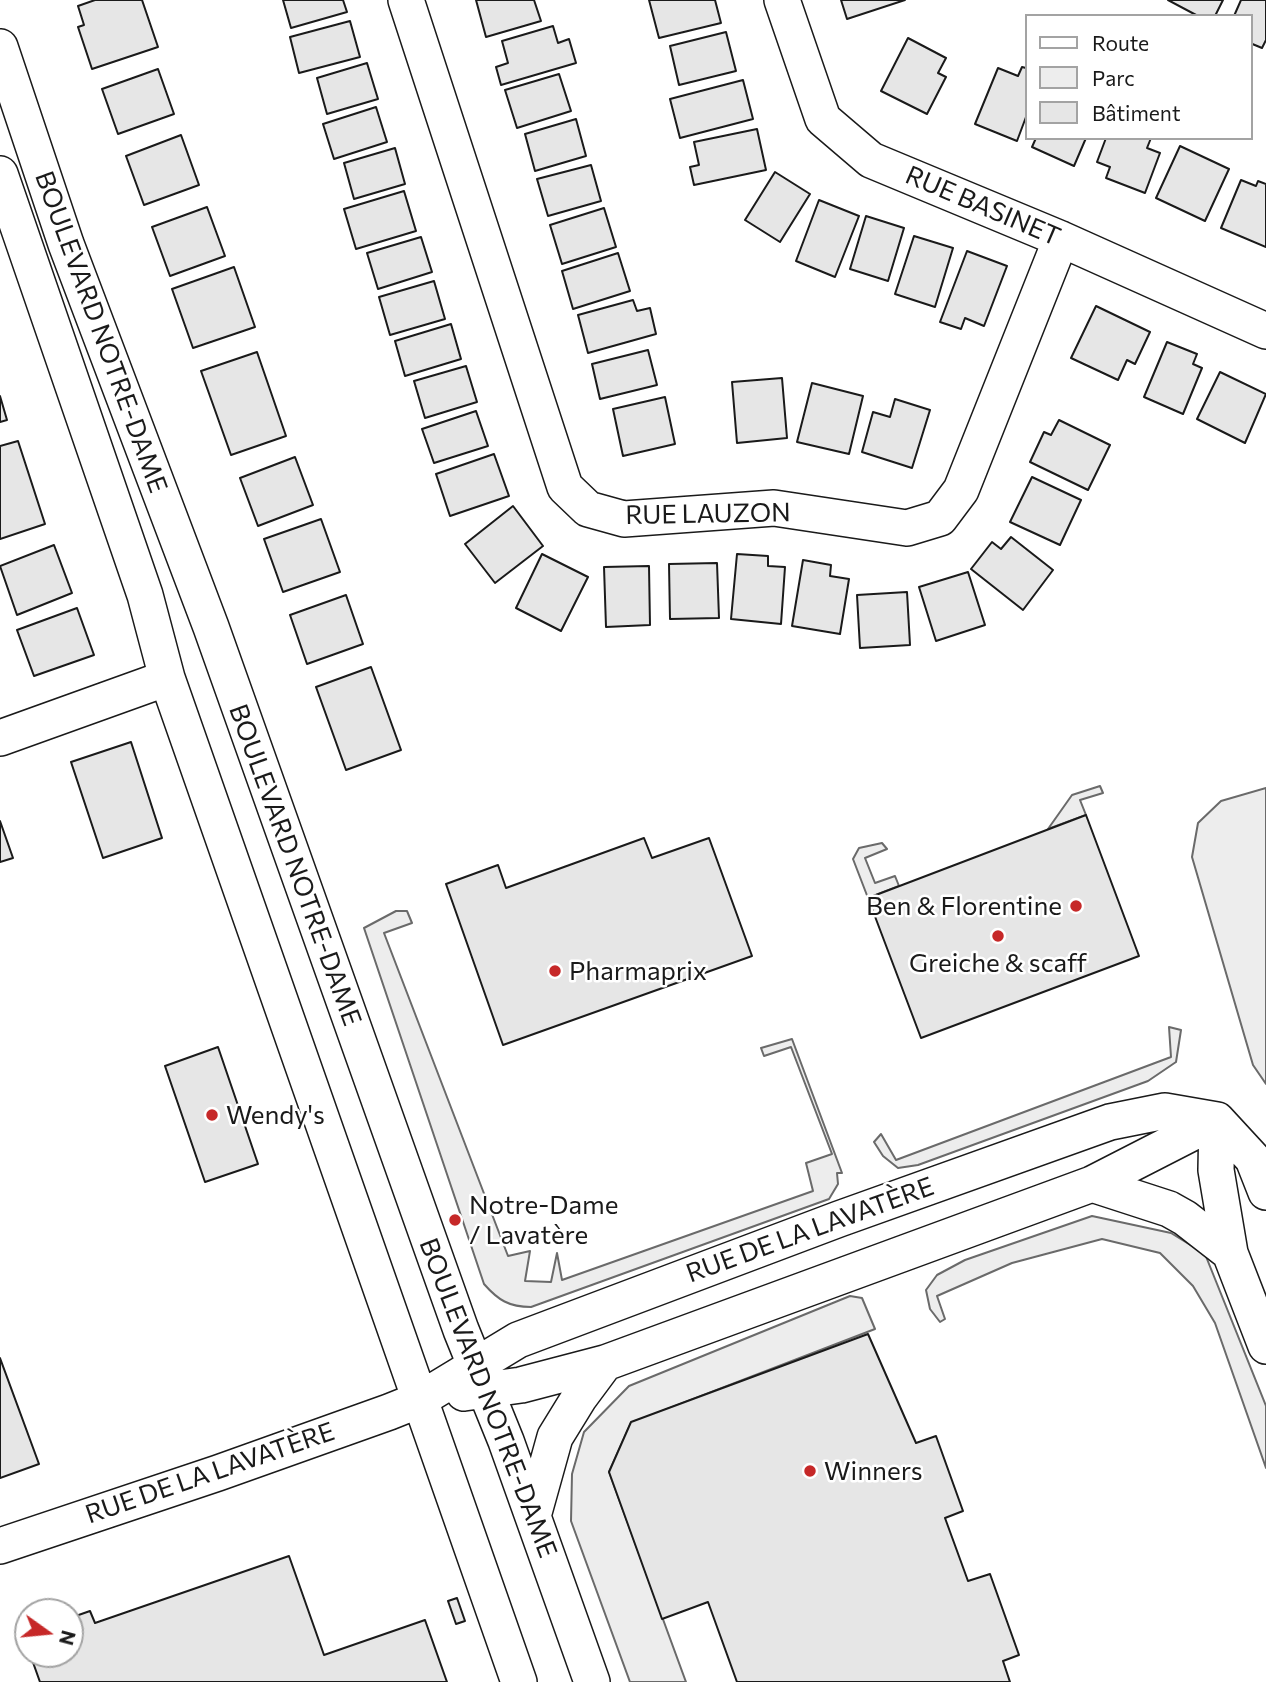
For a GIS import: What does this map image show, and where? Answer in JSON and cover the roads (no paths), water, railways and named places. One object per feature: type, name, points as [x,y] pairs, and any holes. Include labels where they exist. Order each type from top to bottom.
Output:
[{"type":"street","name":"RUE LAUZON","points":[[406,0],[565,487],[588,509],[624,519],[774,508],[907,528],[940,519],[961,490],[1061,239]]},
{"type":"street","name":"RUE BASINET","points":[[782,0],[823,119],[872,160],[1061,239],[1266,331]]},
{"type":"street","name":"BOULEVARD NOTRE-DAME","points":[[0,47],[66,244],[211,627],[592,1682]]},
{"type":"street","name":"BOULEVARD NOTRE-DAME","points":[[0,174],[145,595],[167,678],[519,1682]]},
{"type":"street","points":[[0,738],[167,678]]},
{"type":"street","name":"RUE DE LA LAVATÈRE","points":[[0,1545],[218,1473],[480,1378],[531,1335],[1084,1130],[1165,1111],[1217,1120]]},
{"type":"street","name":"RUE DE LA LAVATÈRE","points":[[480,1378],[522,1385],[606,1363],[1092,1184],[1217,1120]]},
{"type":"street","points":[[1217,1120],[1253,1159],[1266,1192]]},
{"type":"street","points":[[1217,1120],[1216,1170],[1230,1253],[1266,1346]]},
{"type":"street","points":[[1092,1184],[1169,1209],[1230,1253]]},
{"type":"street","points":[[533,1516],[555,1437],[606,1363]]},
{"type":"place","name":"Ben & Florentine","points":[[1076,906]]},
{"type":"place","name":"Greiche & scaff","points":[[998,936]]},
{"type":"place","name":"Pharmaprix","points":[[555,971]]},
{"type":"place","name":"Wendy's","points":[[212,1115]]},
{"type":"place","name":"Notre-Dame / Lavatère","points":[[455,1220]]},
{"type":"place","name":"Winners","points":[[810,1471]]}]
